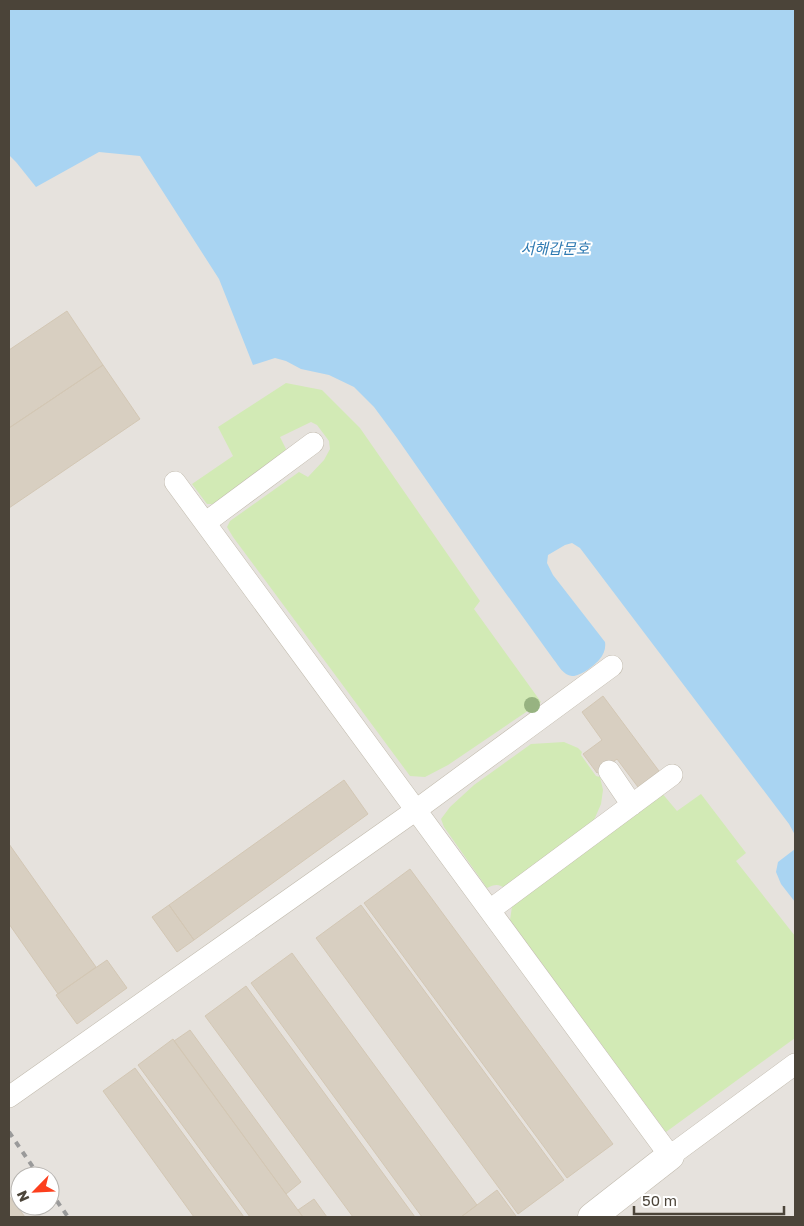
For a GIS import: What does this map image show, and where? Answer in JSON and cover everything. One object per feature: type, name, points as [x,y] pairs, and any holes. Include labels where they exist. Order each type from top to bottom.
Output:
[{"type":"street","points":[[205,523],[313,443]]},
{"type":"street","points":[[175,482],[670,1156]]},
{"type":"street","points":[[9,1097],[416,810],[612,666]]},
{"type":"street","points":[[609,771],[632,804]]},
{"type":"street","points":[[490,910],[672,775]]},
{"type":"street","points":[[592,1217],[670,1156],[795,1064]]},
{"type":"shaded area","points":[[9,9],[795,389],[795,1217],[9,1217]]},
{"type":"green space","points":[[286,383],[322,390],[360,428],[480,601],[474,609],[541,702],[448,765],[425,777],[410,776],[227,527],[230,521],[299,472],[308,477],[324,460],[330,449],[329,441],[317,425],[311,422],[280,437],[288,453],[213,504],[207,504],[192,484],[233,456],[218,427]]},
{"type":"green space","points":[[564,742],[578,748],[596,776],[600,777],[603,790],[601,804],[591,827],[506,889],[497,885],[487,888],[444,827],[441,819],[450,807],[474,785],[531,744]]},
{"type":"green space","points":[[661,792],[677,811],[701,794],[746,853],[736,861],[795,936],[795,1038],[666,1132],[510,920],[513,900]]},
{"type":"water","name":"서해갑문호","points":[[9,9],[795,9],[795,835],[789,824],[580,548],[572,543],[565,545],[548,555],[547,563],[553,575],[605,642],[605,649],[601,658],[582,673],[572,676],[566,674],[560,667],[494,577],[397,438],[374,407],[354,387],[329,375],[301,369],[286,361],[275,358],[253,365],[219,279],[140,156],[99,152],[36,187],[9,155]]},
{"type":"water","points":[[795,849],[795,902],[781,884],[776,872],[778,862]]},
{"type":"building","points":[[67,311],[103,365],[9,428],[9,350]]},
{"type":"building","points":[[103,365],[140,419],[9,508],[9,428]]},
{"type":"building","points":[[603,696],[659,771],[638,787],[617,759],[597,773],[583,754],[602,740],[582,712]]},
{"type":"building","points":[[344,780],[368,814],[194,940],[169,905]]},
{"type":"building","points":[[9,844],[96,967],[58,994],[9,924]]},
{"type":"building","points":[[410,869],[613,1144],[567,1178],[364,903]]},
{"type":"building","points":[[169,905],[194,940],[177,952],[152,917]]},
{"type":"building","points":[[361,905],[564,1180],[518,1214],[316,938]]},
{"type":"building","points":[[292,953],[477,1205],[461,1217],[422,1217],[251,983]]},
{"type":"building","points":[[107,960],[127,988],[77,1024],[56,995]]},
{"type":"building","points":[[246,986],[415,1217],[353,1217],[205,1016]]},
{"type":"building","points":[[190,1030],[301,1182],[286,1194],[174,1041]]},
{"type":"building","points":[[173,1039],[303,1217],[250,1217],[138,1065]]},
{"type":"building","points":[[135,1068],[244,1217],[194,1217],[103,1091]]},
{"type":"building","points":[[497,1190],[516,1216],[461,1217]]},
{"type":"building","points":[[9,1196],[10,1216],[25,1217],[9,1217]]},
{"type":"building","points":[[314,1199],[327,1217],[303,1217],[298,1210]]},
{"type":"railway","points":[[9,1132],[32,1166]]},
{"type":"railway","points":[[60,1205],[68,1217]]}]
